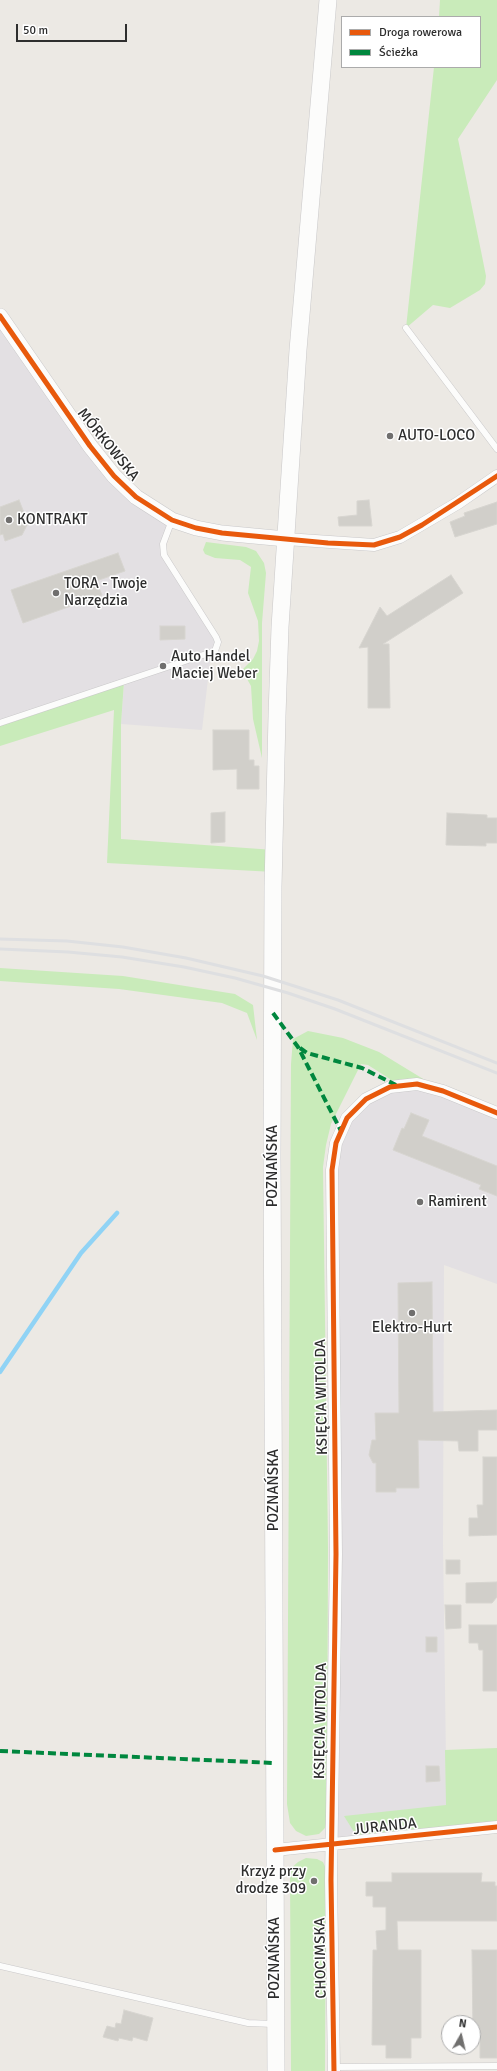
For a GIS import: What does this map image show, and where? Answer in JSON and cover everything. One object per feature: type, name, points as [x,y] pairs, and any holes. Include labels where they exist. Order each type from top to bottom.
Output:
[{"type":"main road","name":"POZNAŃSKA","points":[[276,2071],[273,956],[277,709],[298,350],[328,0]]},
{"type":"street","name":"MÓRKOWSKA","points":[[0,316],[90,446],[114,476],[136,497],[172,520],[196,528],[222,533],[286,539]]},
{"type":"street","points":[[286,539],[328,543],[374,544],[400,537],[458,503],[497,476]]},
{"type":"street","name":"KSIĘCIA WITOLDA","points":[[332,1845],[336,1554],[332,1170],[336,1143],[347,1118],[366,1099],[390,1087],[417,1084],[443,1091],[497,1113]]},
{"type":"street","name":"JURANDA","points":[[275,1850],[497,1827]]},
{"type":"street","name":"CHOCIMSKA","points":[[332,1845],[334,2069]]},
{"type":"lane","points":[[406,328],[497,449]]},
{"type":"lane","points":[[0,723],[215,651],[218,642],[216,637],[164,555],[162,544],[172,520]]},
{"type":"lane","points":[[0,1966],[248,2023],[275,2024]]},
{"type":"lane","points":[[334,2069],[497,2066]]},
{"type":"shaded area","points":[[0,316],[90,446],[172,520],[165,535],[164,555],[218,642],[211,654],[202,730],[121,724],[124,682],[0,723]]},
{"type":"shaded area","points":[[417,1084],[497,1113],[497,1284],[444,1265],[443,1543],[447,1833],[332,1845],[336,1143],[366,1099]]},
{"type":"green space","points":[[440,0],[497,0],[497,80],[458,139],[486,276],[485,284],[480,290],[450,308],[433,305],[406,328],[434,68],[481,68],[481,16],[439,16]]},
{"type":"green space","points":[[206,542],[246,547],[256,551],[264,563],[266,573],[262,623],[262,758],[253,719],[251,686],[242,670],[253,659],[257,651],[259,641],[258,621],[248,593],[251,567],[240,560],[215,558],[205,554],[203,550]]},
{"type":"green space","points":[[124,682],[121,724],[121,839],[274,850],[274,872],[107,863],[114,710],[0,746],[0,721]]},
{"type":"green space","points":[[0,968],[123,976],[235,994],[253,1005],[257,1040],[247,1013],[222,1003],[119,989],[0,981]]},
{"type":"green space","points":[[308,1031],[343,1038],[379,1052],[443,1091],[395,1087],[390,1079],[368,1065],[361,1064],[331,1124],[326,1145],[323,1167],[328,1548],[327,1819],[325,1828],[319,1834],[306,1836],[296,1831],[290,1823],[287,1804],[291,1064],[293,1039]]},
{"type":"green space","points":[[497,1748],[497,1827],[374,1840],[354,1832],[344,1816],[446,1805],[445,1750]]},
{"type":"green space","points":[[306,1858],[317,1859],[323,1862],[326,1869],[325,2071],[291,2071],[290,1869],[298,1862]]},
{"type":"building","points":[[19,500],[28,523],[22,535],[5,541],[3,534],[0,535],[0,507]]},
{"type":"building","points":[[369,500],[372,526],[339,526],[338,517],[357,515],[357,501]]},
{"type":"building","points":[[497,502],[497,524],[455,537],[450,522],[465,516],[464,513]]},
{"type":"building","name":"TORA - Twoje Narzędzia","points":[[118,553],[125,571],[96,581],[102,595],[23,623],[11,590]]},
{"type":"building","points":[[451,575],[463,593],[383,644],[389,644],[390,708],[368,708],[368,647],[359,648],[380,607],[387,616]]},
{"type":"building","points":[[160,626],[185,626],[185,639],[160,640]]},
{"type":"building","points":[[213,730],[249,730],[249,760],[254,760],[254,766],[259,766],[259,789],[237,789],[237,769],[213,770]]},
{"type":"building","points":[[225,812],[225,842],[211,843],[211,813]]},
{"type":"building","points":[[447,813],[487,815],[487,818],[497,818],[497,843],[486,843],[486,846],[446,845]]},
{"type":"building","points":[[411,1113],[429,1120],[422,1136],[497,1166],[497,1196],[479,1189],[481,1185],[393,1150],[402,1128],[404,1129]]},
{"type":"building","points":[[432,1282],[433,1412],[497,1410],[497,1430],[478,1430],[478,1451],[459,1451],[458,1441],[418,1440],[419,1488],[396,1488],[396,1492],[376,1492],[376,1463],[373,1463],[369,1455],[372,1440],[376,1440],[375,1413],[399,1413],[398,1283]]},
{"type":"building","points":[[483,1457],[497,1457],[497,1535],[469,1536],[469,1518],[478,1518],[477,1505],[483,1505]]},
{"type":"building","points":[[446,1560],[460,1560],[460,1574],[446,1574]]},
{"type":"building","points":[[497,1582],[497,1597],[492,1603],[466,1603],[466,1583]]},
{"type":"building","points":[[445,1605],[461,1605],[461,1628],[446,1629]]},
{"type":"building","points":[[469,1625],[497,1625],[497,1691],[483,1691],[483,1650],[479,1650],[478,1643],[469,1643]]},
{"type":"building","points":[[426,1637],[437,1637],[437,1652],[426,1652]]},
{"type":"building","points":[[426,1766],[439,1766],[440,1781],[426,1782]]},
{"type":"building","points":[[392,1873],[482,1873],[481,1882],[495,1882],[495,1886],[497,1886],[497,1921],[397,1921],[398,1950],[421,1950],[421,2038],[411,2038],[411,2058],[386,2058],[386,2045],[372,2045],[373,1950],[377,1950],[376,1931],[386,1930],[386,1907],[373,1907],[373,1896],[366,1896],[366,1882],[392,1882]]},
{"type":"building","points":[[472,1950],[497,1950],[497,2058],[480,2058],[481,2015],[473,2015]]},
{"type":"building","points":[[124,2010],[153,2018],[147,2041],[133,2037],[132,2041],[119,2038],[118,2041],[103,2037],[107,2026],[115,2028],[116,2023],[121,2024]]},
{"type":"waterway","points":[[0,1372],[81,1253],[117,1213]]},
{"type":"railway","points":[[0,939],[67,941],[123,947],[186,958],[263,976],[338,1000],[497,1063]]},
{"type":"railway","points":[[0,949],[68,952],[122,957],[184,967],[235,978],[288,993],[335,1009],[497,1073]]},
{"type":"marked path","points":[[273,1013],[298,1047],[341,1131]]},
{"type":"marked path","points":[[300,1048],[307,1053],[362,1068],[396,1085]]},
{"type":"marked path","points":[[0,1751],[274,1763]]},
{"type":"cycle path","points":[[0,316],[90,446],[114,476],[136,497],[172,520],[196,528],[222,533],[328,543],[374,545],[400,537],[422,525],[497,476]]},
{"type":"cycle path","points":[[334,2071],[331,1880],[336,1554],[332,1170],[336,1143],[347,1118],[366,1099],[390,1087],[417,1084],[443,1091],[497,1113]]},
{"type":"cycle path","points":[[275,1850],[497,1827]]},
{"type":"place","name":"AUTO-LOCO","points":[[390,436]]},
{"type":"place","name":"KONTRAKT","points":[[9,520]]},
{"type":"place","name":"TORA - Twoje Narzędzia","points":[[56,593]]},
{"type":"place","name":"Auto Handel Maciej Weber","points":[[163,666]]},
{"type":"place","name":"Ramirent","points":[[420,1202]]},
{"type":"place","name":"Elektro-Hurt","points":[[412,1313]]},
{"type":"place","name":"Krzyż przy drodze 309","points":[[314,1881]]}]
